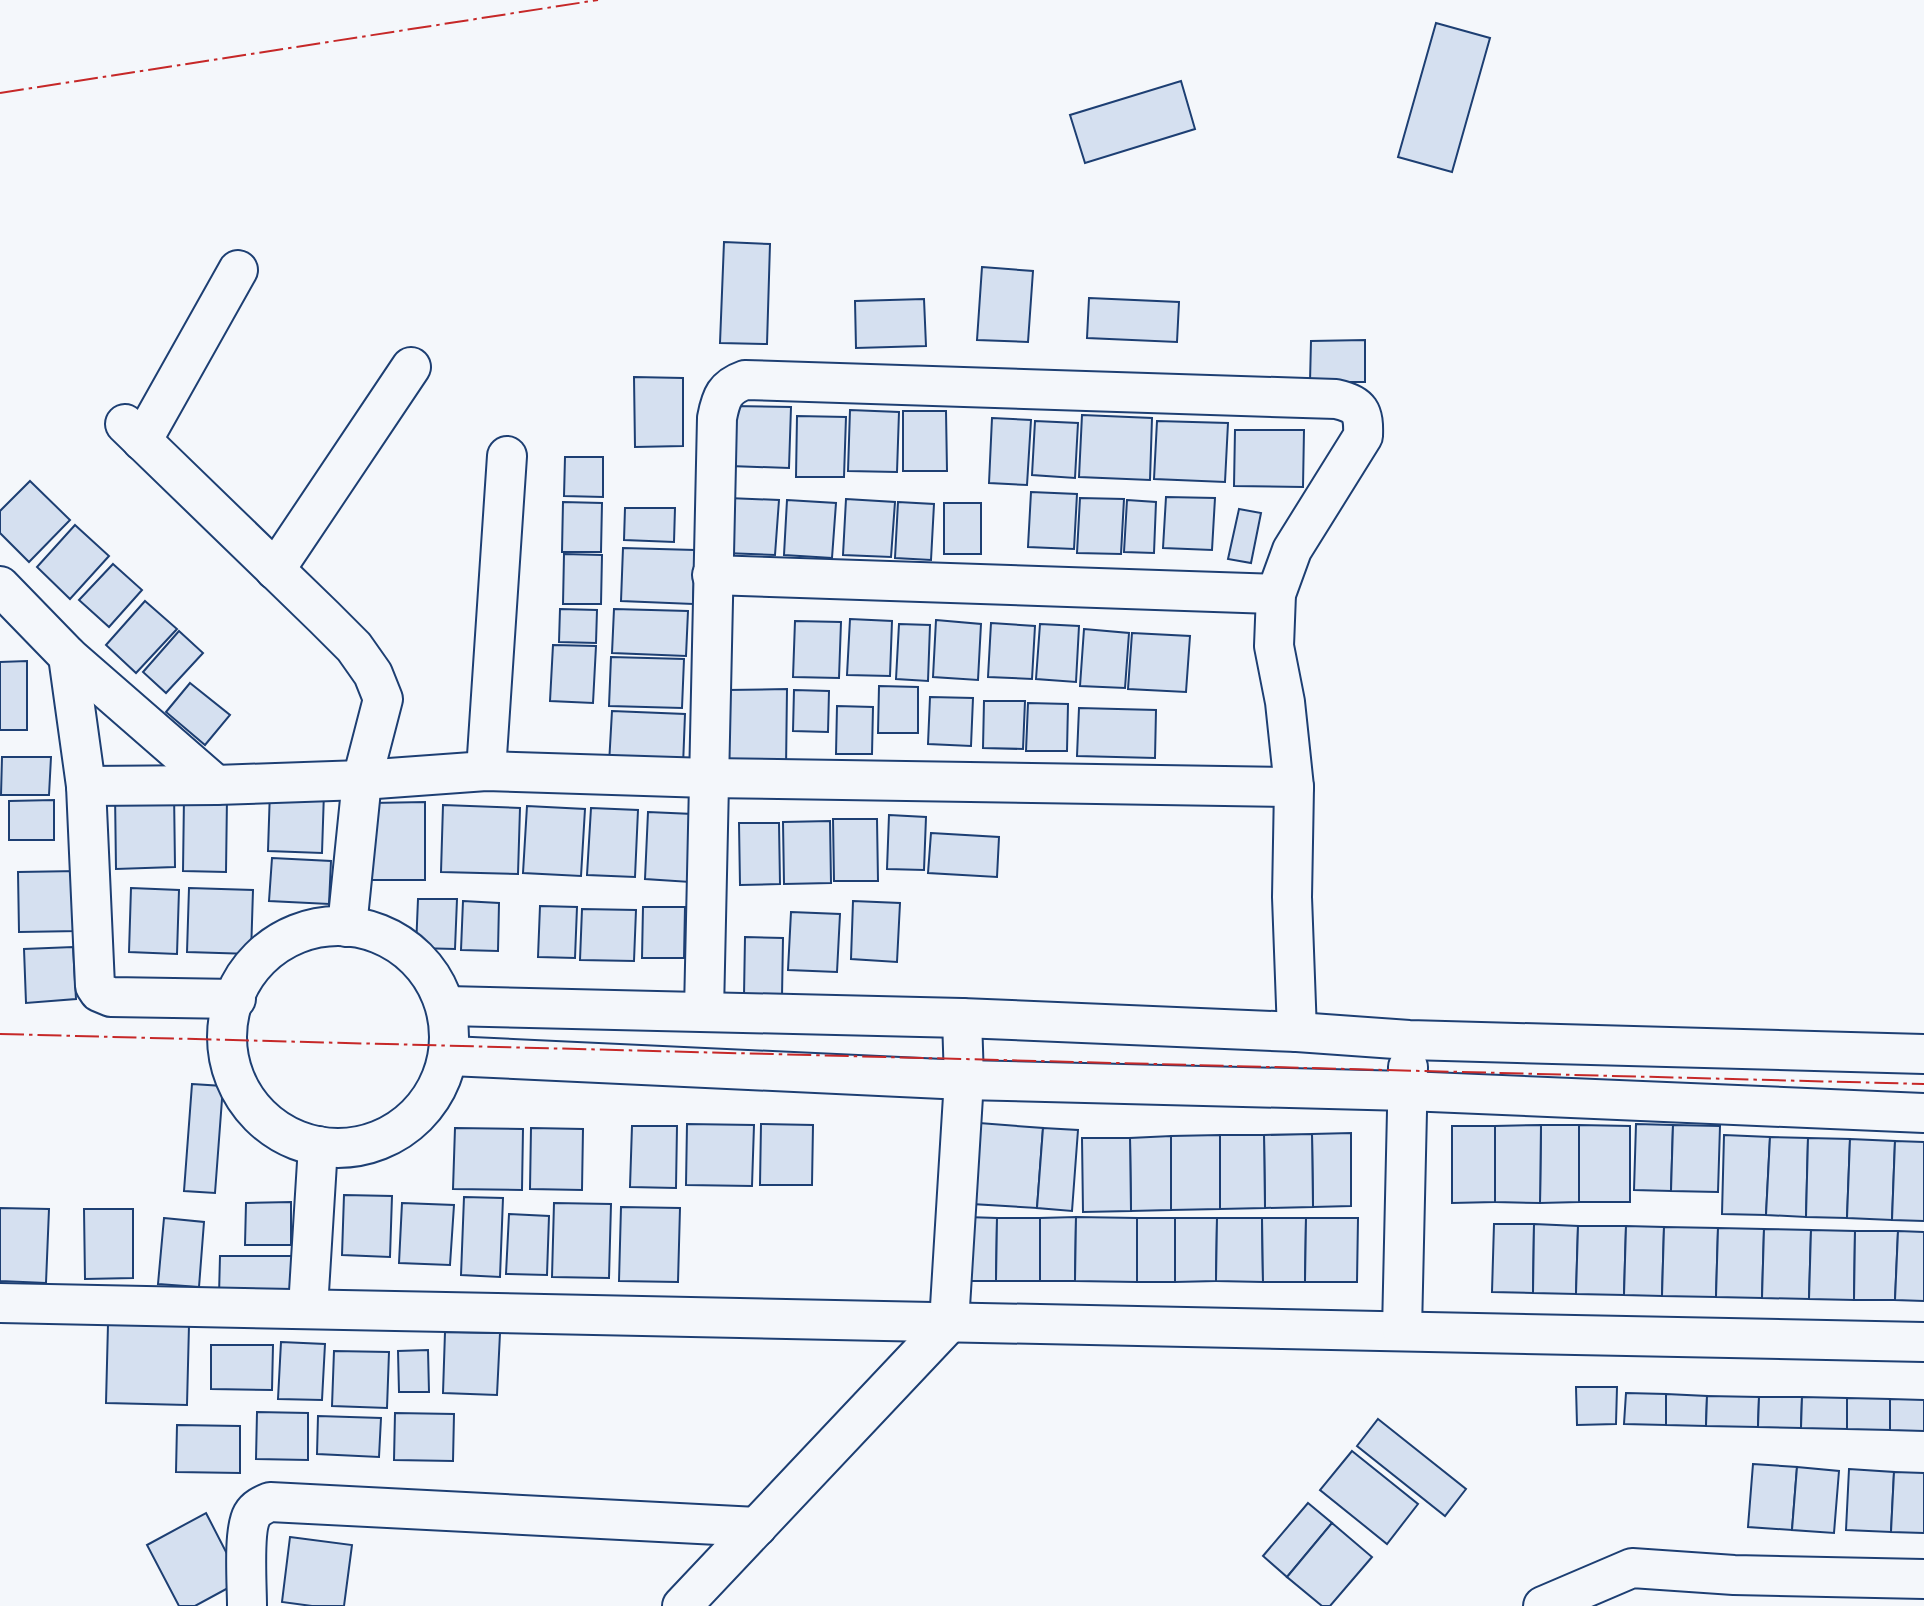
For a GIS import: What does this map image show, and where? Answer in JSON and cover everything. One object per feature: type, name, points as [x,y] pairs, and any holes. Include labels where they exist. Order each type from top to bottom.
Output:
[{"type":"street","points":[[238,270],[133,432],[354,647],[373,674],[383,699],[362,780],[346,927]]},
{"type":"street","points":[[275,570],[411,367]]},
{"type":"street","points":[[704,1011],[717,418],[726,389],[746,380],[1322,399],[1351,402],[1359,409],[1364,420],[1363,436],[1292,550],[1276,594],[1274,646],[1294,786],[1292,897],[1297,1032]]},
{"type":"street","points":[[485,771],[507,456]]},
{"type":"street","points":[[712,575],[1276,594]]},
{"type":"street","points":[[0,586],[68,656],[216,785]]},
{"type":"street","points":[[68,656],[86,786],[95,986],[99,992],[111,997],[236,999]]},
{"type":"street","points":[[86,786],[362,780],[485,771],[708,778],[1294,786]]},
{"type":"street","points":[[333,924],[383,933],[423,962],[447,1006],[450,1056],[430,1103],[392,1136],[344,1150],[294,1142],[253,1112],[229,1068],[228,1018],[236,999],[247,971],[285,938],[333,924]]},
{"type":"street","points":[[447,1006],[962,1018],[1297,1032],[1409,1040],[1924,1054]]},
{"type":"street","points":[[682,1606],[948,1323],[964,1080],[962,1018]]},
{"type":"street","points":[[1402,1329],[1409,1040]]},
{"type":"street","points":[[450,1056],[964,1080],[1407,1091],[1924,1113]]},
{"type":"street","points":[[308,1308],[318,1146]]},
{"type":"street","points":[[0,1303],[948,1323],[1402,1329],[1924,1342]]},
{"type":"street","points":[[247,1606],[247,1528],[252,1515],[259,1507],[270,1502],[757,1527]]},
{"type":"street","points":[[1544,1606],[1632,1568],[1734,1575],[1924,1579]]},
{"type":"building","points":[[1436,23],[1490,38],[1452,172],[1398,157]]},
{"type":"building","points":[[1181,81],[1195,129],[1085,163],[1070,115]]},
{"type":"building","points":[[724,242],[770,244],[767,344],[720,343]]},
{"type":"building","points":[[982,267],[1033,271],[1028,342],[977,340]]},
{"type":"building","points":[[1089,298],[1179,302],[1177,342],[1087,338]]},
{"type":"building","points":[[924,299],[926,346],[856,348],[855,301]]},
{"type":"building","points":[[1365,340],[1365,382],[1310,382],[1311,341]]},
{"type":"building","points":[[634,377],[683,378],[683,446],[635,447]]},
{"type":"building","points":[[732,406],[791,407],[789,468],[730,466]]},
{"type":"building","points":[[850,410],[899,412],[897,472],[848,471]]},
{"type":"building","points":[[903,411],[946,411],[947,471],[903,471]]},
{"type":"building","points":[[1082,415],[1152,418],[1150,480],[1079,477]]},
{"type":"building","points":[[797,416],[846,417],[844,477],[796,477]]},
{"type":"building","points":[[992,418],[1031,420],[1027,485],[989,483]]},
{"type":"building","points":[[1035,421],[1078,423],[1075,478],[1032,475]]},
{"type":"building","points":[[1157,421],[1228,423],[1225,482],[1154,479]]},
{"type":"building","points":[[1235,430],[1304,430],[1303,487],[1234,486]]},
{"type":"building","points":[[565,457],[603,457],[603,497],[564,496]]},
{"type":"building","points":[[30,481],[70,520],[29,562],[0,533],[0,511]]},
{"type":"building","points":[[1031,492],[1077,494],[1074,549],[1028,547]]},
{"type":"building","points":[[1166,497],[1215,498],[1212,550],[1163,548]]},
{"type":"building","points":[[728,498],[779,500],[775,555],[725,553]]},
{"type":"building","points":[[1080,498],[1124,499],[1121,554],[1077,553]]},
{"type":"building","points":[[846,499],[895,502],[891,557],[843,555]]},
{"type":"building","points":[[787,500],[836,503],[832,558],[784,555]]},
{"type":"building","points":[[1127,500],[1156,502],[1154,553],[1124,552]]},
{"type":"building","points":[[563,502],[602,503],[601,552],[562,552]]},
{"type":"building","points":[[898,502],[934,504],[931,560],[895,558]]},
{"type":"building","points":[[944,503],[981,503],[981,554],[944,554]]},
{"type":"building","points":[[625,508],[675,508],[674,542],[624,540]]},
{"type":"building","points":[[1239,509],[1261,513],[1251,563],[1228,559]]},
{"type":"building","points":[[75,525],[109,556],[70,599],[37,567]]},
{"type":"building","points":[[623,548],[695,550],[693,604],[621,601]]},
{"type":"building","points":[[564,554],[602,555],[601,604],[563,604]]},
{"type":"building","points":[[113,564],[142,590],[109,627],[79,600]]},
{"type":"building","points":[[145,601],[177,629],[136,673],[106,645]]},
{"type":"building","points":[[560,609],[597,610],[596,643],[559,642]]},
{"type":"building","points":[[614,609],[688,611],[686,656],[612,653]]},
{"type":"building","points":[[850,619],[892,621],[890,676],[847,675]]},
{"type":"building","points":[[936,620],[981,624],[978,680],[933,677]]},
{"type":"building","points":[[795,621],[841,622],[839,678],[793,677]]},
{"type":"building","points":[[991,623],[1035,626],[1032,679],[988,677]]},
{"type":"building","points":[[899,624],[930,625],[928,681],[896,679]]},
{"type":"building","points":[[1040,624],[1079,626],[1076,682],[1036,679]]},
{"type":"building","points":[[1084,629],[1129,633],[1125,688],[1080,686]]},
{"type":"building","points":[[179,631],[203,653],[166,693],[143,672]]},
{"type":"building","points":[[1132,633],[1190,636],[1186,692],[1128,689]]},
{"type":"building","points":[[553,645],[596,646],[593,703],[550,701]]},
{"type":"building","points":[[611,657],[684,659],[682,708],[609,706]]},
{"type":"building","points":[[27,661],[27,730],[0,730],[0,662]]},
{"type":"building","points":[[190,683],[230,715],[205,745],[166,712]]},
{"type":"building","points":[[879,686],[918,687],[918,733],[878,733]]},
{"type":"building","points":[[787,689],[786,769],[726,768],[727,690]]},
{"type":"building","points":[[794,690],[829,691],[828,732],[793,731]]},
{"type":"building","points":[[930,697],[973,698],[971,746],[928,744]]},
{"type":"building","points":[[984,701],[1025,701],[1023,749],[983,748]]},
{"type":"building","points":[[1028,703],[1068,704],[1067,751],[1026,751]]},
{"type":"building","points":[[837,706],[873,707],[872,754],[836,754]]},
{"type":"building","points":[[1079,708],[1156,710],[1155,758],[1077,756]]},
{"type":"building","points":[[612,711],[685,714],[683,766],[609,764]]},
{"type":"building","points":[[2,757],[51,757],[49,795],[1,795]]},
{"type":"building","points":[[270,790],[324,792],[322,853],[268,851]]},
{"type":"building","points":[[174,791],[175,867],[116,869],[115,793]]},
{"type":"building","points":[[184,797],[227,797],[226,872],[183,871]]},
{"type":"building","points":[[54,800],[54,840],[9,840],[9,801]]},
{"type":"building","points":[[425,802],[425,880],[371,880],[371,803]]},
{"type":"building","points":[[443,805],[520,808],[518,874],[441,872]]},
{"type":"building","points":[[527,806],[585,809],[581,876],[523,873]]},
{"type":"building","points":[[591,808],[638,810],[635,877],[587,875]]},
{"type":"building","points":[[648,812],[693,814],[690,882],[645,879]]},
{"type":"building","points":[[889,815],[926,817],[924,870],[887,869]]},
{"type":"building","points":[[833,819],[877,819],[878,881],[834,881]]},
{"type":"building","points":[[830,821],[831,883],[784,884],[783,822]]},
{"type":"building","points":[[739,823],[779,823],[780,884],[740,885]]},
{"type":"building","points":[[931,833],[999,837],[997,877],[928,873]]},
{"type":"building","points":[[272,858],[331,861],[329,904],[269,901]]},
{"type":"building","points":[[78,871],[79,931],[19,932],[18,872]]},
{"type":"building","points":[[131,888],[179,890],[177,954],[129,952]]},
{"type":"building","points":[[189,888],[253,890],[251,954],[187,952]]},
{"type":"building","points":[[418,899],[457,899],[455,949],[416,948]]},
{"type":"building","points":[[463,901],[499,903],[498,951],[461,950]]},
{"type":"building","points":[[853,901],[900,903],[897,962],[851,959]]},
{"type":"building","points":[[540,906],[577,907],[575,958],[538,957]]},
{"type":"building","points":[[643,907],[685,907],[684,958],[642,958]]},
{"type":"building","points":[[582,909],[636,910],[634,961],[580,960]]},
{"type":"building","points":[[791,912],[840,914],[837,972],[788,970]]},
{"type":"building","points":[[745,937],[783,938],[782,997],[744,996]]},
{"type":"building","points":[[73,947],[76,999],[26,1003],[24,949]]},
{"type":"building","points":[[192,1084],[223,1086],[215,1193],[184,1191]]},
{"type":"building","points":[[979,1123],[1043,1128],[1037,1208],[972,1204]]},
{"type":"building","points":[[687,1124],[754,1125],[752,1186],[686,1185]]},
{"type":"building","points":[[761,1124],[813,1125],[812,1185],[760,1185]]},
{"type":"building","points":[[1636,1124],[1673,1125],[1671,1191],[1634,1190]]},
{"type":"building","points":[[1541,1125],[1579,1125],[1579,1202],[1540,1203]]},
{"type":"building","points":[[1541,1125],[1540,1203],[1495,1202],[1495,1126]]},
{"type":"building","points":[[1579,1125],[1630,1126],[1630,1202],[1579,1202]]},
{"type":"building","points":[[1673,1125],[1720,1126],[1718,1192],[1671,1191]]},
{"type":"building","points":[[632,1126],[677,1126],[676,1188],[630,1187]]},
{"type":"building","points":[[1452,1126],[1495,1126],[1495,1202],[1452,1203]]},
{"type":"building","points":[[455,1128],[523,1129],[522,1190],[453,1189]]},
{"type":"building","points":[[531,1128],[583,1129],[582,1190],[530,1189]]},
{"type":"building","points":[[1043,1128],[1078,1130],[1072,1211],[1037,1208]]},
{"type":"building","points":[[1351,1133],[1351,1206],[1313,1207],[1312,1134]]},
{"type":"building","points":[[1312,1134],[1313,1207],[1265,1208],[1264,1135]]},
{"type":"building","points":[[1220,1135],[1220,1209],[1171,1210],[1171,1136]]},
{"type":"building","points":[[1220,1135],[1264,1135],[1265,1208],[1220,1209]]},
{"type":"building","points":[[1724,1135],[1770,1137],[1766,1215],[1722,1214]]},
{"type":"building","points":[[1171,1136],[1171,1210],[1131,1211],[1130,1138]]},
{"type":"building","points":[[1770,1137],[1808,1138],[1806,1217],[1766,1215]]},
{"type":"building","points":[[1082,1138],[1130,1138],[1131,1211],[1083,1212]]},
{"type":"building","points":[[1808,1138],[1850,1139],[1847,1218],[1806,1217]]},
{"type":"building","points":[[1850,1139],[1895,1141],[1892,1220],[1847,1218]]},
{"type":"building","points":[[1895,1141],[1924,1142],[1924,1221],[1892,1220]]},
{"type":"building","points":[[344,1195],[392,1196],[390,1257],[342,1255]]},
{"type":"building","points":[[464,1197],[503,1198],[500,1277],[461,1275]]},
{"type":"building","points":[[291,1202],[291,1245],[245,1245],[246,1203]]},
{"type":"building","points":[[402,1203],[454,1205],[450,1265],[399,1263]]},
{"type":"building","points":[[554,1203],[611,1204],[609,1278],[552,1277]]},
{"type":"building","points":[[621,1207],[680,1208],[678,1282],[619,1281]]},
{"type":"building","points":[[0,1208],[49,1209],[46,1283],[0,1281]]},
{"type":"building","points":[[84,1209],[133,1209],[133,1278],[85,1279]]},
{"type":"building","points":[[509,1214],[549,1216],[547,1275],[506,1274]]},
{"type":"building","points":[[966,1217],[997,1218],[996,1281],[966,1281]]},
{"type":"building","points":[[1076,1217],[1075,1281],[1040,1281],[1040,1218]]},
{"type":"building","points":[[1076,1217],[1137,1218],[1137,1282],[1075,1281]]},
{"type":"building","points":[[164,1218],[204,1222],[199,1287],[158,1284]]},
{"type":"building","points":[[997,1218],[1040,1218],[1040,1281],[996,1281]]},
{"type":"building","points":[[1137,1218],[1175,1218],[1175,1282],[1137,1282]]},
{"type":"building","points":[[1175,1218],[1217,1218],[1216,1281],[1175,1282]]},
{"type":"building","points":[[1217,1218],[1262,1218],[1263,1282],[1216,1281]]},
{"type":"building","points":[[1262,1218],[1306,1218],[1305,1282],[1263,1282]]},
{"type":"building","points":[[1306,1218],[1358,1218],[1357,1282],[1305,1282]]},
{"type":"building","points":[[1494,1224],[1534,1224],[1533,1293],[1492,1292]]},
{"type":"building","points":[[1534,1224],[1578,1226],[1576,1294],[1533,1293]]},
{"type":"building","points":[[1578,1226],[1626,1226],[1624,1295],[1576,1294]]},
{"type":"building","points":[[1626,1226],[1664,1227],[1662,1296],[1624,1295]]},
{"type":"building","points":[[1664,1227],[1718,1228],[1716,1297],[1662,1296]]},
{"type":"building","points":[[1718,1228],[1764,1229],[1762,1298],[1716,1297]]},
{"type":"building","points":[[1764,1229],[1811,1230],[1809,1299],[1762,1298]]},
{"type":"building","points":[[1811,1230],[1855,1231],[1854,1300],[1809,1299]]},
{"type":"building","points":[[1855,1231],[1898,1231],[1895,1300],[1854,1300]]},
{"type":"building","points":[[1898,1231],[1924,1232],[1924,1301],[1895,1300]]},
{"type":"building","points":[[220,1256],[297,1256],[296,1295],[219,1295]]},
{"type":"building","points":[[108,1324],[189,1325],[187,1405],[106,1403]]},
{"type":"building","points":[[445,1332],[500,1333],[497,1395],[443,1393]]},
{"type":"building","points":[[281,1342],[325,1344],[322,1400],[278,1399]]},
{"type":"building","points":[[211,1345],[273,1345],[272,1390],[211,1389]]},
{"type":"building","points":[[428,1350],[429,1392],[399,1392],[398,1351]]},
{"type":"building","points":[[334,1351],[389,1352],[387,1408],[332,1406]]},
{"type":"building","points":[[1576,1387],[1617,1387],[1616,1424],[1577,1425]]},
{"type":"building","points":[[1626,1393],[1666,1394],[1666,1425],[1624,1424]]},
{"type":"building","points":[[1666,1394],[1707,1396],[1706,1426],[1666,1425]]},
{"type":"building","points":[[1707,1396],[1759,1397],[1758,1427],[1706,1426]]},
{"type":"building","points":[[1759,1397],[1802,1397],[1801,1428],[1758,1427]]},
{"type":"building","points":[[1802,1397],[1847,1398],[1847,1429],[1801,1428]]},
{"type":"building","points":[[1847,1398],[1890,1399],[1890,1430],[1847,1429]]},
{"type":"building","points":[[1890,1399],[1924,1400],[1924,1431],[1890,1430]]},
{"type":"building","points":[[257,1412],[308,1413],[308,1460],[256,1459]]},
{"type":"building","points":[[395,1413],[454,1414],[453,1461],[394,1460]]},
{"type":"building","points":[[318,1416],[381,1418],[379,1457],[317,1454]]},
{"type":"building","points":[[1378,1419],[1466,1489],[1445,1516],[1357,1446]]},
{"type":"building","points":[[177,1425],[240,1426],[240,1473],[176,1472]]},
{"type":"building","points":[[1352,1451],[1418,1504],[1387,1544],[1320,1490]]},
{"type":"building","points":[[1753,1464],[1797,1467],[1792,1530],[1748,1527]]},
{"type":"building","points":[[1797,1467],[1839,1471],[1834,1533],[1792,1530]]},
{"type":"building","points":[[1849,1469],[1894,1472],[1891,1532],[1846,1530]]},
{"type":"building","points":[[1894,1472],[1924,1473],[1924,1533],[1891,1532]]},
{"type":"building","points":[[1308,1503],[1332,1523],[1287,1577],[1263,1556]]},
{"type":"building","points":[[206,1513],[241,1581],[195,1606],[179,1606],[147,1545]]},
{"type":"building","points":[[1332,1523],[1372,1557],[1330,1606],[1322,1606],[1287,1577]]},
{"type":"building","points":[[290,1537],[352,1545],[344,1606],[282,1602]]},
{"type":"power","points":[[0,93],[598,0]]},
{"type":"power","points":[[0,1034],[1924,1084]]}]
